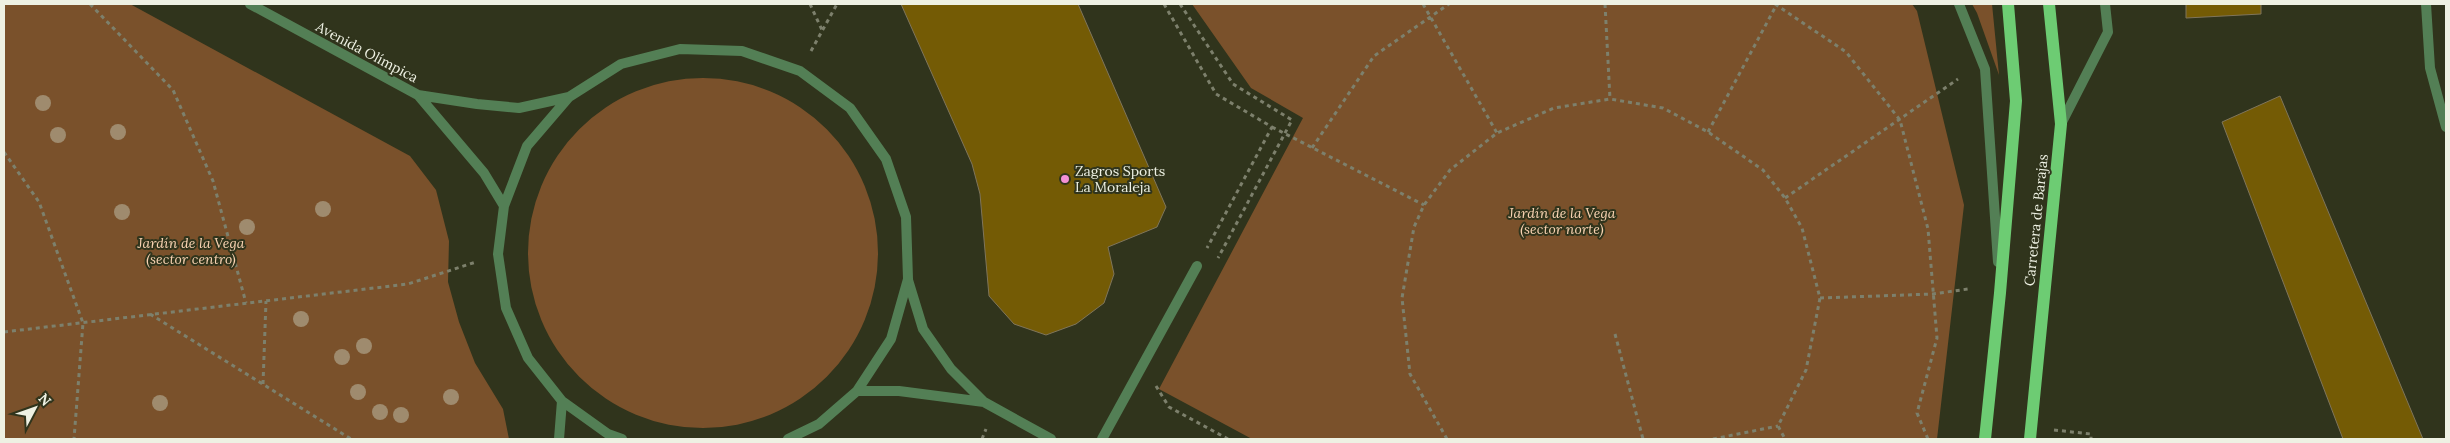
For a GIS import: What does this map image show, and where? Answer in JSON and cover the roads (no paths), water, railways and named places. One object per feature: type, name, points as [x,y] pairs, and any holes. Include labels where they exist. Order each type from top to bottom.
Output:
[{"type":"main road","name":"Carretera de Barajas","points":[[1985,439],[2000,293],[2016,101],[2008,4]]},
{"type":"main road","name":"Carretera de Barajas","points":[[2031,433],[2060,124],[2049,4]]},
{"type":"street","name":"Avenida Olímpica","points":[[250,4],[418,95],[519,108],[569,97]]},
{"type":"street","points":[[1960,4],[1985,69],[2000,293]]},
{"type":"street","points":[[2060,124],[2108,32],[2105,4]]},
{"type":"street","points":[[2426,4],[2430,68],[2446,127]]},
{"type":"street","points":[[622,439],[608,434],[562,401],[528,358],[506,308],[498,254],[504,206],[527,146],[569,97],[621,64],[680,49],[742,51],[800,71],[850,108],[886,159],[906,217],[908,279],[923,329],[951,369],[984,402],[1051,439]]},
{"type":"street","name":"Avenida Olímpica","points":[[418,95],[484,173],[504,206]]},
{"type":"street","points":[[1102,439],[1197,266]]},
{"type":"street","points":[[788,439],[819,424],[857,391],[891,339],[908,279]]},
{"type":"street","points":[[857,391],[899,391],[984,402]]},
{"type":"street","points":[[560,439],[562,401]]},
{"type":"place","name":"Zagros Sports La Moraleja","points":[[1065,179]]},
{"type":"park label","name":"Jardín de la Vega (sector norte)","points":[[1562,222]]},
{"type":"park label","name":"Jardín de la Vega (sector centro)","points":[[191,252]]}]
